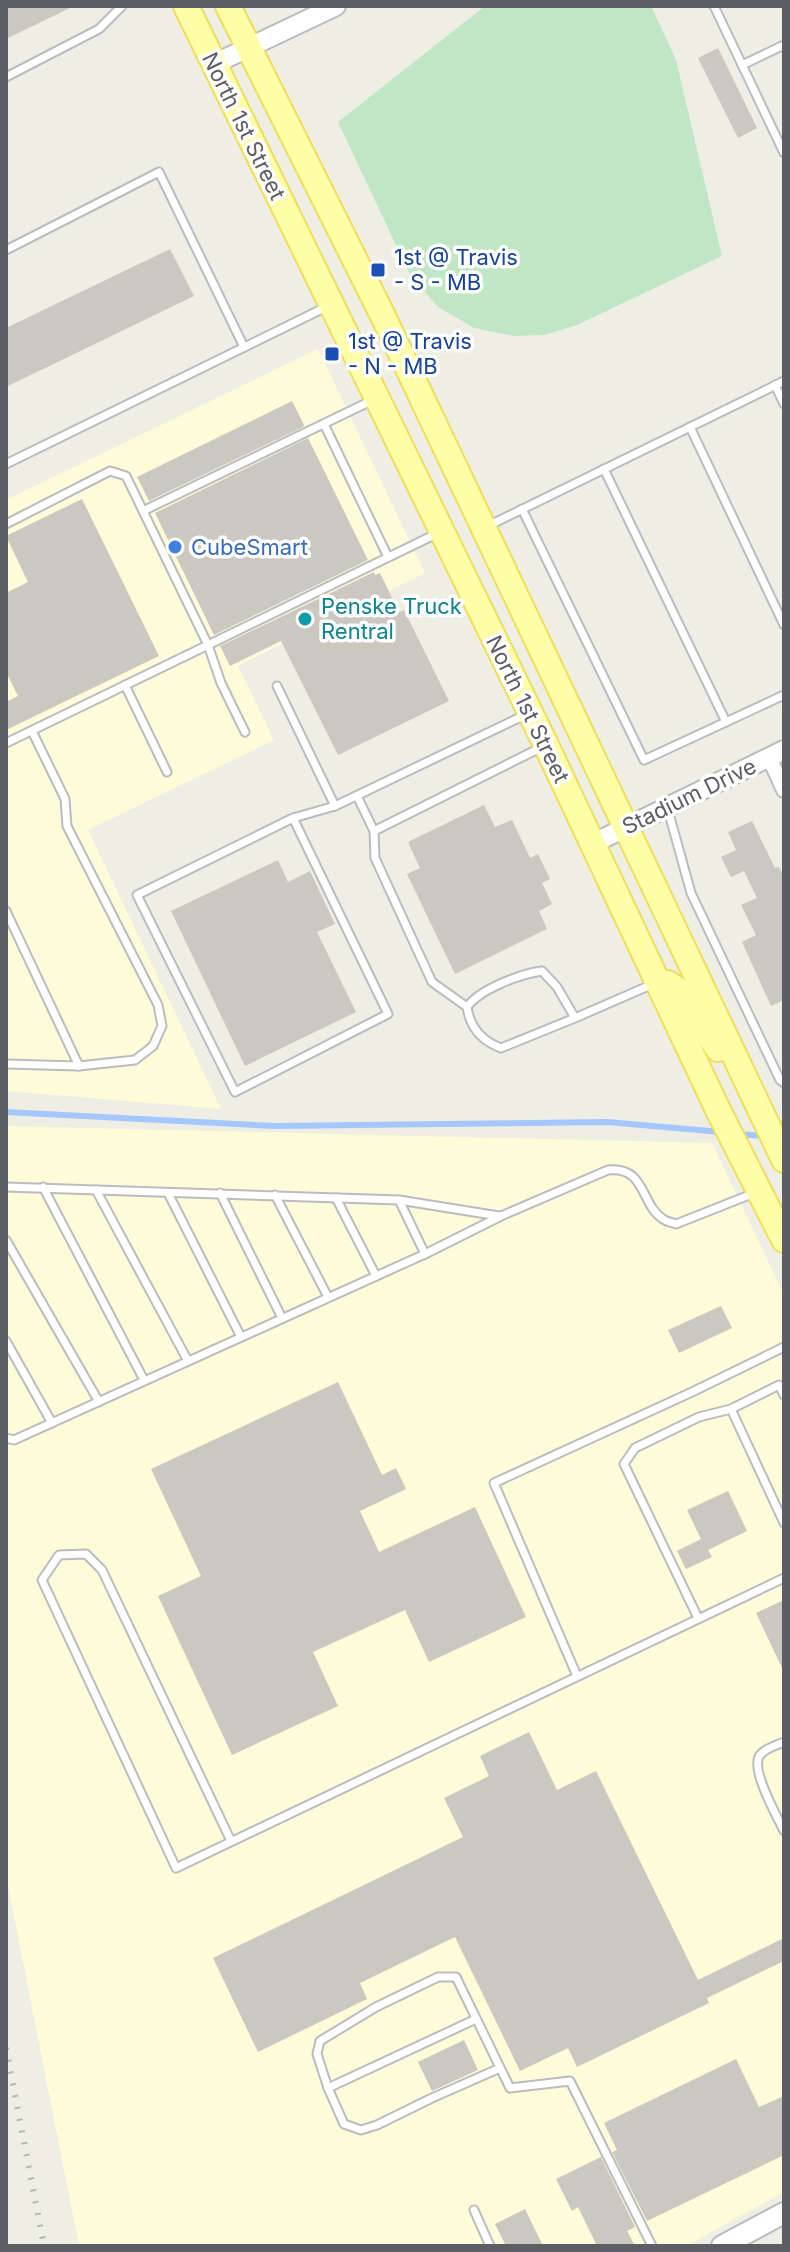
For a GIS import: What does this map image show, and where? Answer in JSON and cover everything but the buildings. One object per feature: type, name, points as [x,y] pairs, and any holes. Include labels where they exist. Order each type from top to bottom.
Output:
[{"type":"main road","name":"North 1st Street","points":[[186,6],[594,843],[718,1110],[784,1240]]},
{"type":"main road","name":"North 1st Street","points":[[228,6],[368,286],[784,1160]]},
{"type":"main road","points":[[331,304],[368,286]]},
{"type":"main road","points":[[659,982],[668,983],[678,990],[758,1107]]},
{"type":"main road","points":[[722,2246],[784,2213]]},
{"type":"street","points":[[214,64],[336,6]]},
{"type":"street","points":[[776,754],[784,790]]},
{"type":"street","name":"Stadium Drive","points":[[594,843],[776,754]]},
{"type":"lane","points":[[6,77],[99,29],[122,6]]},
{"type":"lane","points":[[714,6],[784,153]]},
{"type":"lane","points":[[742,65],[784,45]]},
{"type":"lane","points":[[6,250],[159,172],[244,347]]},
{"type":"lane","points":[[6,464],[331,304]]},
{"type":"lane","points":[[483,528],[784,381]]},
{"type":"lane","points":[[775,385],[784,404]]},
{"type":"lane","points":[[143,511],[377,398]]},
{"type":"lane","points":[[324,424],[388,557]]},
{"type":"lane","points":[[690,427],[784,625]]},
{"type":"lane","points":[[604,469],[726,722]]},
{"type":"lane","points":[[6,524],[110,471],[126,476],[208,645],[221,683],[245,732]]},
{"type":"lane","points":[[522,509],[644,760],[784,695]]},
{"type":"lane","points":[[6,743],[442,531]]},
{"type":"lane","points":[[125,685],[167,772]]},
{"type":"lane","points":[[277,686],[335,806]]},
{"type":"lane","points":[[293,818],[388,1014],[235,1092],[137,895],[293,818],[335,806],[530,713]]},
{"type":"lane","points":[[6,1064],[79,1066],[135,1060],[153,1046],[162,1026],[158,1005],[67,826],[65,799],[32,731]]},
{"type":"lane","points":[[374,831],[546,745]]},
{"type":"lane","points":[[357,796],[374,831],[375,858],[432,982],[467,1007],[469,1018],[488,1044],[501,1048],[519,1043],[659,982]]},
{"type":"lane","points":[[667,808],[691,893],[784,1083]]},
{"type":"lane","points":[[6,911],[79,1066]]},
{"type":"lane","points":[[467,1007],[473,999],[512,979],[542,971],[557,987],[575,1018]]},
{"type":"lane","points":[[6,1438],[14,1440],[425,1254],[501,1216],[608,1170],[620,1169],[633,1175],[662,1219],[676,1224],[755,1183]]},
{"type":"lane","points":[[6,1187],[399,1200],[501,1216]]},
{"type":"lane","points":[[43,1187],[144,1380]]},
{"type":"lane","points":[[96,1190],[188,1361]]},
{"type":"lane","points":[[168,1193],[241,1337]]},
{"type":"lane","points":[[220,1193],[282,1318]]},
{"type":"lane","points":[[275,1195],[328,1297]]},
{"type":"lane","points":[[336,1198],[376,1276]]},
{"type":"lane","points":[[399,1200],[425,1254]]},
{"type":"lane","points":[[6,1240],[99,1402]]},
{"type":"lane","points":[[6,1341],[52,1423]]},
{"type":"lane","points":[[577,1676],[494,1483],[784,1347]]},
{"type":"lane","points":[[698,1618],[624,1464],[635,1448],[699,1417],[731,1409],[779,1385],[784,1395]]},
{"type":"lane","points":[[731,1409],[784,1523]]},
{"type":"lane","points":[[231,1841],[102,1570],[86,1554],[59,1555],[42,1580],[176,1868],[784,1578]]},
{"type":"lane","points":[[784,1742],[760,1754],[756,1763],[758,1775],[784,1831]]},
{"type":"lane","points":[[500,2068],[361,2130],[344,2124],[317,2054],[320,2041],[376,2007],[438,1977],[456,1977],[510,2088],[570,2081],[652,2246]]},
{"type":"lane","points":[[328,2088],[476,2019]]},
{"type":"lane","points":[[474,2210],[490,2246]]},
{"type":"shaded area","points":[[318,349],[425,573],[238,666],[274,740],[88,830],[221,1109],[6,1091],[6,500]]},
{"type":"shaded area","points":[[6,1126],[712,1143],[784,1295],[784,2192],[686,2246],[79,2246],[6,1876]]},
{"type":"green space","points":[[485,6],[651,6],[676,60],[722,256],[577,325],[544,335],[514,336],[474,328],[438,307],[410,275],[338,122]]},
{"type":"waterway","points":[[6,1112],[275,1126],[607,1122],[721,1132]]},
{"type":"waterway","points":[[736,1134],[764,1136]]},
{"type":"railway","points":[[6,2048],[44,2246]]},
{"type":"place","name":"1st @ Travis - S - MB","points":[[378,270]]},
{"type":"place","name":"1st @ Travis - N - MB","points":[[332,354]]},
{"type":"place","name":"CubeSmart","points":[[175,547]]},
{"type":"place","name":"Penske Truck Rentral","points":[[305,619]]}]
